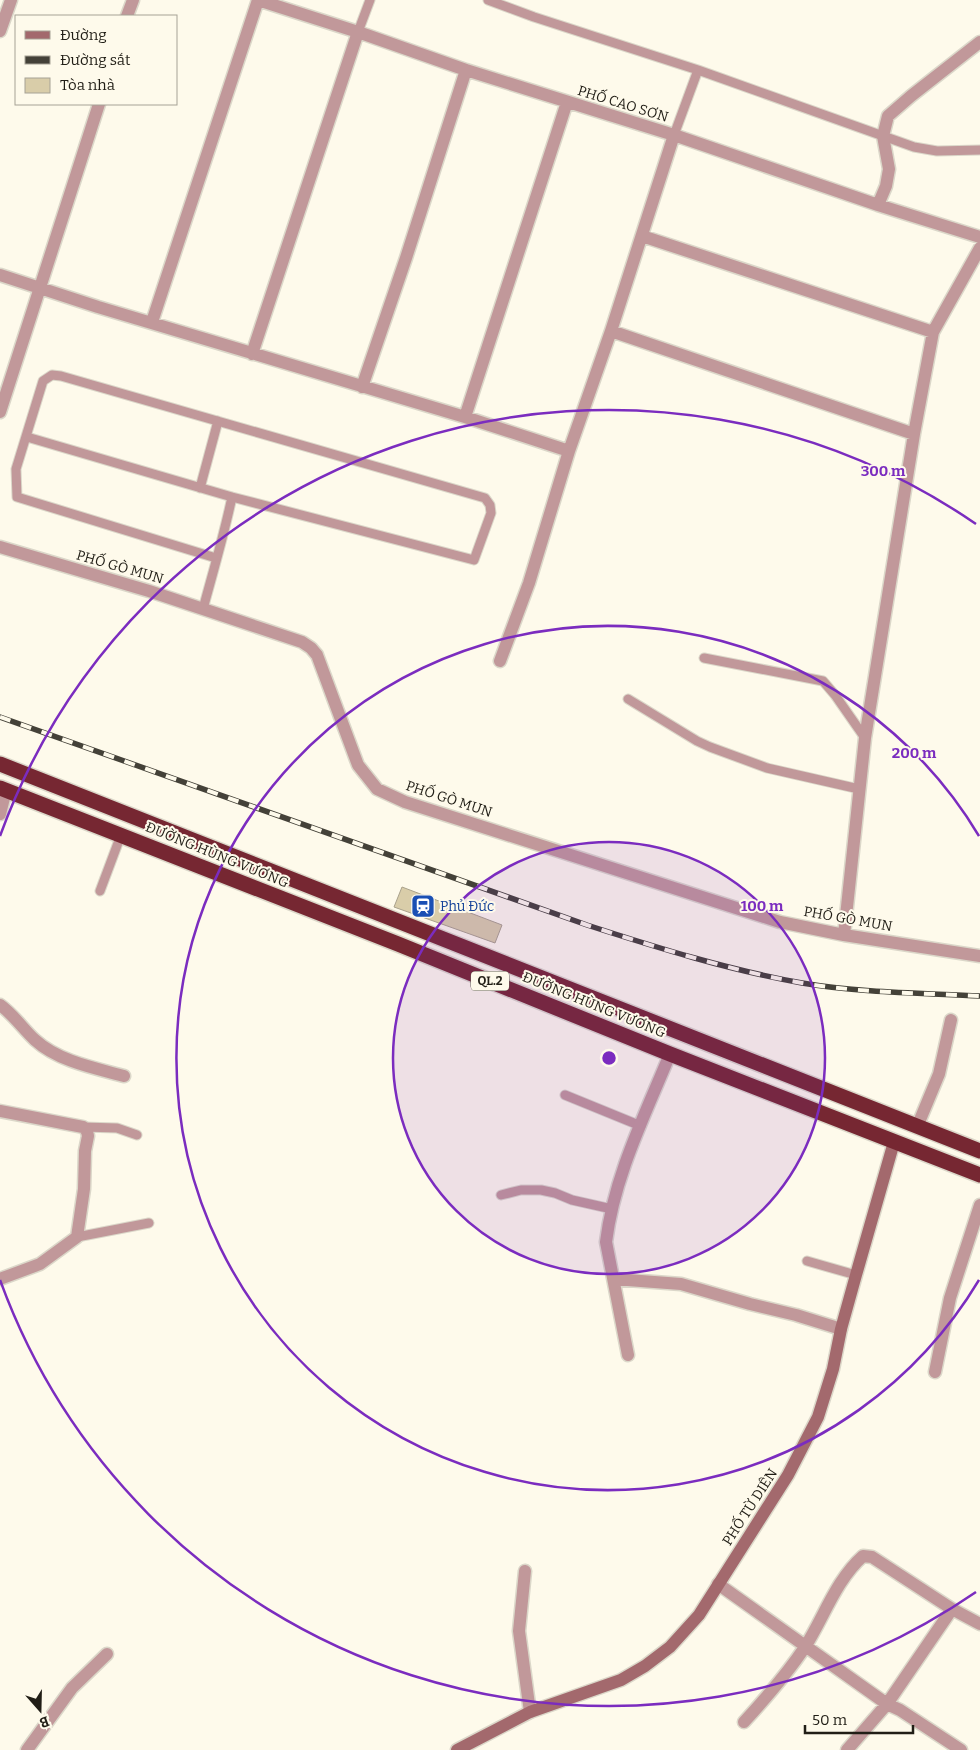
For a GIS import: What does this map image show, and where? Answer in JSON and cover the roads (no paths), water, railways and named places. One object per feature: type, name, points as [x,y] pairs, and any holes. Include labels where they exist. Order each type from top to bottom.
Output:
[{"type":"highway","name":"ĐƯỜNG HÙNG VƯƠNG","points":[[0,764],[980,1151]]},
{"type":"highway","name":"ĐƯỜNG HÙNG VƯƠNG","points":[[3,789],[121,834],[670,1054],[980,1175]]},
{"type":"street","points":[[0,31],[11,0]]},
{"type":"street","points":[[128,15],[133,0]]},
{"type":"street","points":[[152,322],[258,0]]},
{"type":"street","name":"PHỐ CAO SƠN","points":[[258,0],[358,32],[466,70],[674,135],[980,237]]},
{"type":"street","points":[[252,354],[358,32]]},
{"type":"street","points":[[878,204],[886,186],[889,169],[883,136],[888,116],[980,42]]},
{"type":"street","points":[[362,387],[406,258],[466,70]]},
{"type":"street","points":[[465,417],[567,102]]},
{"type":"street","points":[[0,412],[99,105]]},
{"type":"street","points":[[500,662],[529,584],[569,451],[611,331],[674,135]]},
{"type":"street","points":[[642,236],[934,332]]},
{"type":"street","points":[[844,935],[865,738],[914,434],[934,332],[980,248]]},
{"type":"street","points":[[0,275],[252,354],[465,417],[569,451]]},
{"type":"street","points":[[611,331],[914,434]]},
{"type":"street","name":"PHỐ GÒ MUN","points":[[0,548],[150,590],[302,642],[317,655],[358,765],[377,789],[405,802],[780,922],[844,935],[980,956]]},
{"type":"street","points":[[0,814],[3,789]]},
{"type":"street","points":[[0,1005],[36,1041],[56,1055],[124,1076]]},
{"type":"street","points":[[917,1127],[939,1074],[951,1020]]},
{"type":"street","points":[[628,1355],[606,1242],[620,1178],[670,1054]]},
{"type":"street","points":[[0,1110],[83,1127],[88,1130],[85,1151],[84,1189],[77,1237],[40,1264],[0,1279]]},
{"type":"street","name":"PHỐ TỪ DIÊN","points":[[457,1750],[530,1712],[621,1680],[645,1666],[670,1647],[693,1621],[788,1475],[818,1417],[833,1369],[841,1329],[894,1142]]},
{"type":"street","points":[[935,1372],[950,1298],[980,1205]]},
{"type":"street","points":[[614,1279],[681,1284],[741,1302],[796,1314],[841,1329]]},
{"type":"street","points":[[744,1722],[782,1679],[806,1645],[833,1595],[856,1562],[863,1556],[872,1557],[952,1609],[980,1624]]},
{"type":"street","points":[[525,1571],[520,1631],[530,1712]]},
{"type":"street","points":[[718,1584],[887,1704],[900,1710],[961,1750]]},
{"type":"street","points":[[848,1750],[887,1704],[952,1609]]},
{"type":"street","points":[[27,1750],[72,1688],[107,1654]]},
{"type":"lane","points":[[358,32],[370,0]]},
{"type":"lane","points":[[488,0],[534,17],[698,70],[914,147],[937,151],[980,150]]},
{"type":"lane","points":[[674,135],[698,70]]},
{"type":"lane","points":[[27,436],[232,497],[474,560],[491,513],[490,505],[485,498],[61,376],[52,375],[43,381],[16,469],[17,497],[216,558]]},
{"type":"lane","points":[[200,488],[218,421]]},
{"type":"lane","points":[[203,608],[232,497]]},
{"type":"lane","points":[[704,658],[823,681],[865,738]]},
{"type":"lane","points":[[628,699],[697,741],[767,768],[860,789]]},
{"type":"lane","points":[[100,891],[121,834]]},
{"type":"lane","points":[[565,1096],[641,1126]]},
{"type":"lane","points":[[83,1127],[117,1128],[137,1135]]},
{"type":"lane","points":[[501,1195],[522,1190],[541,1190],[572,1200],[612,1209]]},
{"type":"lane","points":[[77,1237],[149,1223]]},
{"type":"lane","points":[[807,1261],[856,1275]]},
{"type":"railway","points":[[0,717],[587,925],[694,958],[775,978],[846,989],[980,996]]},
{"type":"place","name":"Phủ Đức","points":[[423,906]]}]
